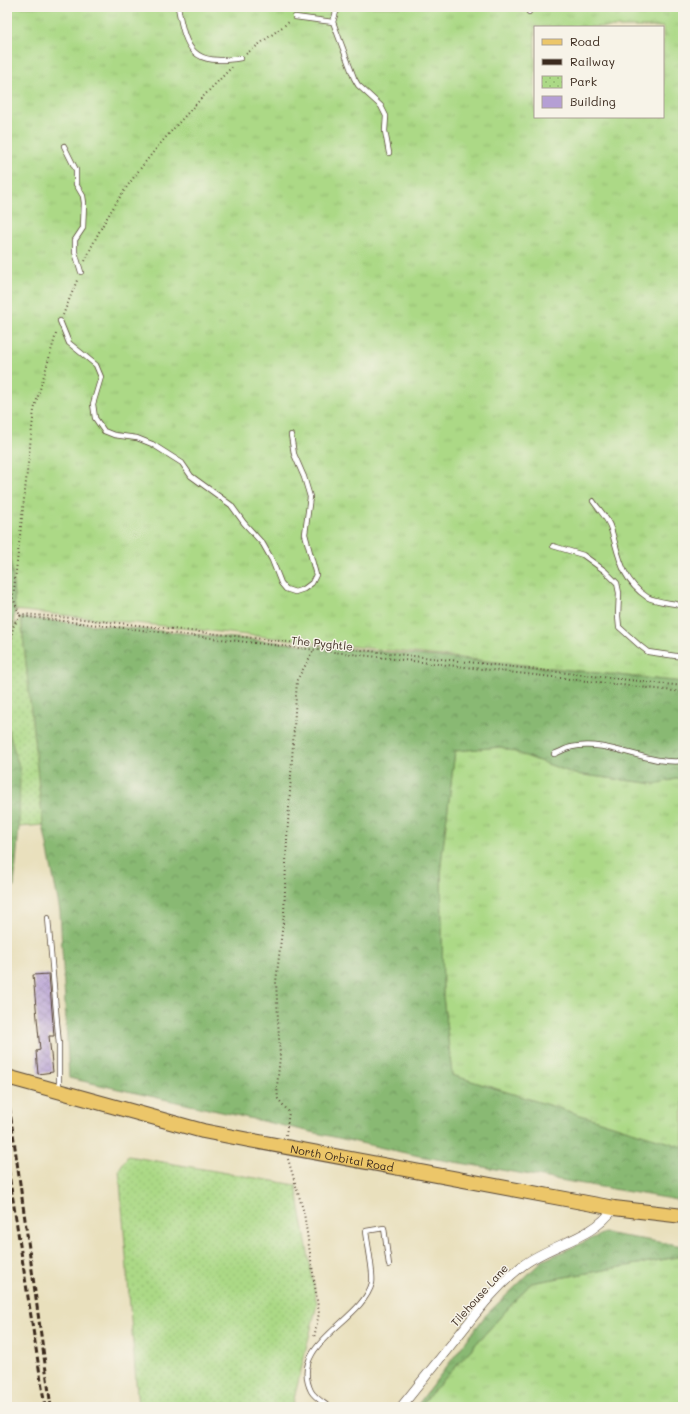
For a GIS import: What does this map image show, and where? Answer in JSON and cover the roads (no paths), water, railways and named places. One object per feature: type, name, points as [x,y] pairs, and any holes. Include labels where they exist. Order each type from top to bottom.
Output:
[{"type":"main road","name":"North Orbital Road","points":[[7,1077],[204,1131],[614,1208],[683,1216]]},
{"type":"street","name":"Tilehouse Lane","points":[[401,1407],[482,1306],[504,1282],[523,1265],[596,1228],[606,1219],[614,1208]]},
{"type":"lane","points":[[178,7],[180,21],[189,46],[201,58],[220,62],[241,58]]},
{"type":"lane","points":[[341,7],[336,12],[332,22],[358,85],[382,106],[386,116],[384,131],[389,153]]},
{"type":"lane","points":[[529,12],[531,7]]},
{"type":"lane","points":[[295,17],[332,22]]},
{"type":"lane","points":[[64,146],[76,170],[76,184],[83,196],[84,202],[83,228],[75,240],[75,252],[81,272]]},
{"type":"lane","points":[[60,320],[69,343],[96,365],[101,377],[93,404],[95,418],[104,430],[114,434],[137,438],[152,444],[182,463],[191,476],[231,505],[244,523],[263,544],[272,560],[281,583],[286,589],[295,592],[304,589],[312,583],[316,575],[305,534],[310,506],[309,493],[294,454],[291,435]]},
{"type":"lane","points":[[593,501],[606,517],[611,529],[618,558],[630,580],[648,598],[683,606]]},
{"type":"lane","points":[[553,546],[583,556],[604,571],[616,583],[619,592],[619,627],[639,645],[648,652],[665,653],[683,657]]},
{"type":"lane","points":[[554,754],[572,747],[590,746],[657,759],[683,761]]},
{"type":"lane","points":[[48,918],[59,1045],[59,1091]]},
{"type":"lane","points":[[329,1407],[311,1392],[306,1372],[311,1353],[362,1302],[372,1282],[366,1231],[384,1228],[389,1265]]},
{"type":"railway","points":[[7,1090],[51,1407]]},
{"type":"railway","points":[[7,1161],[45,1407]]}]
